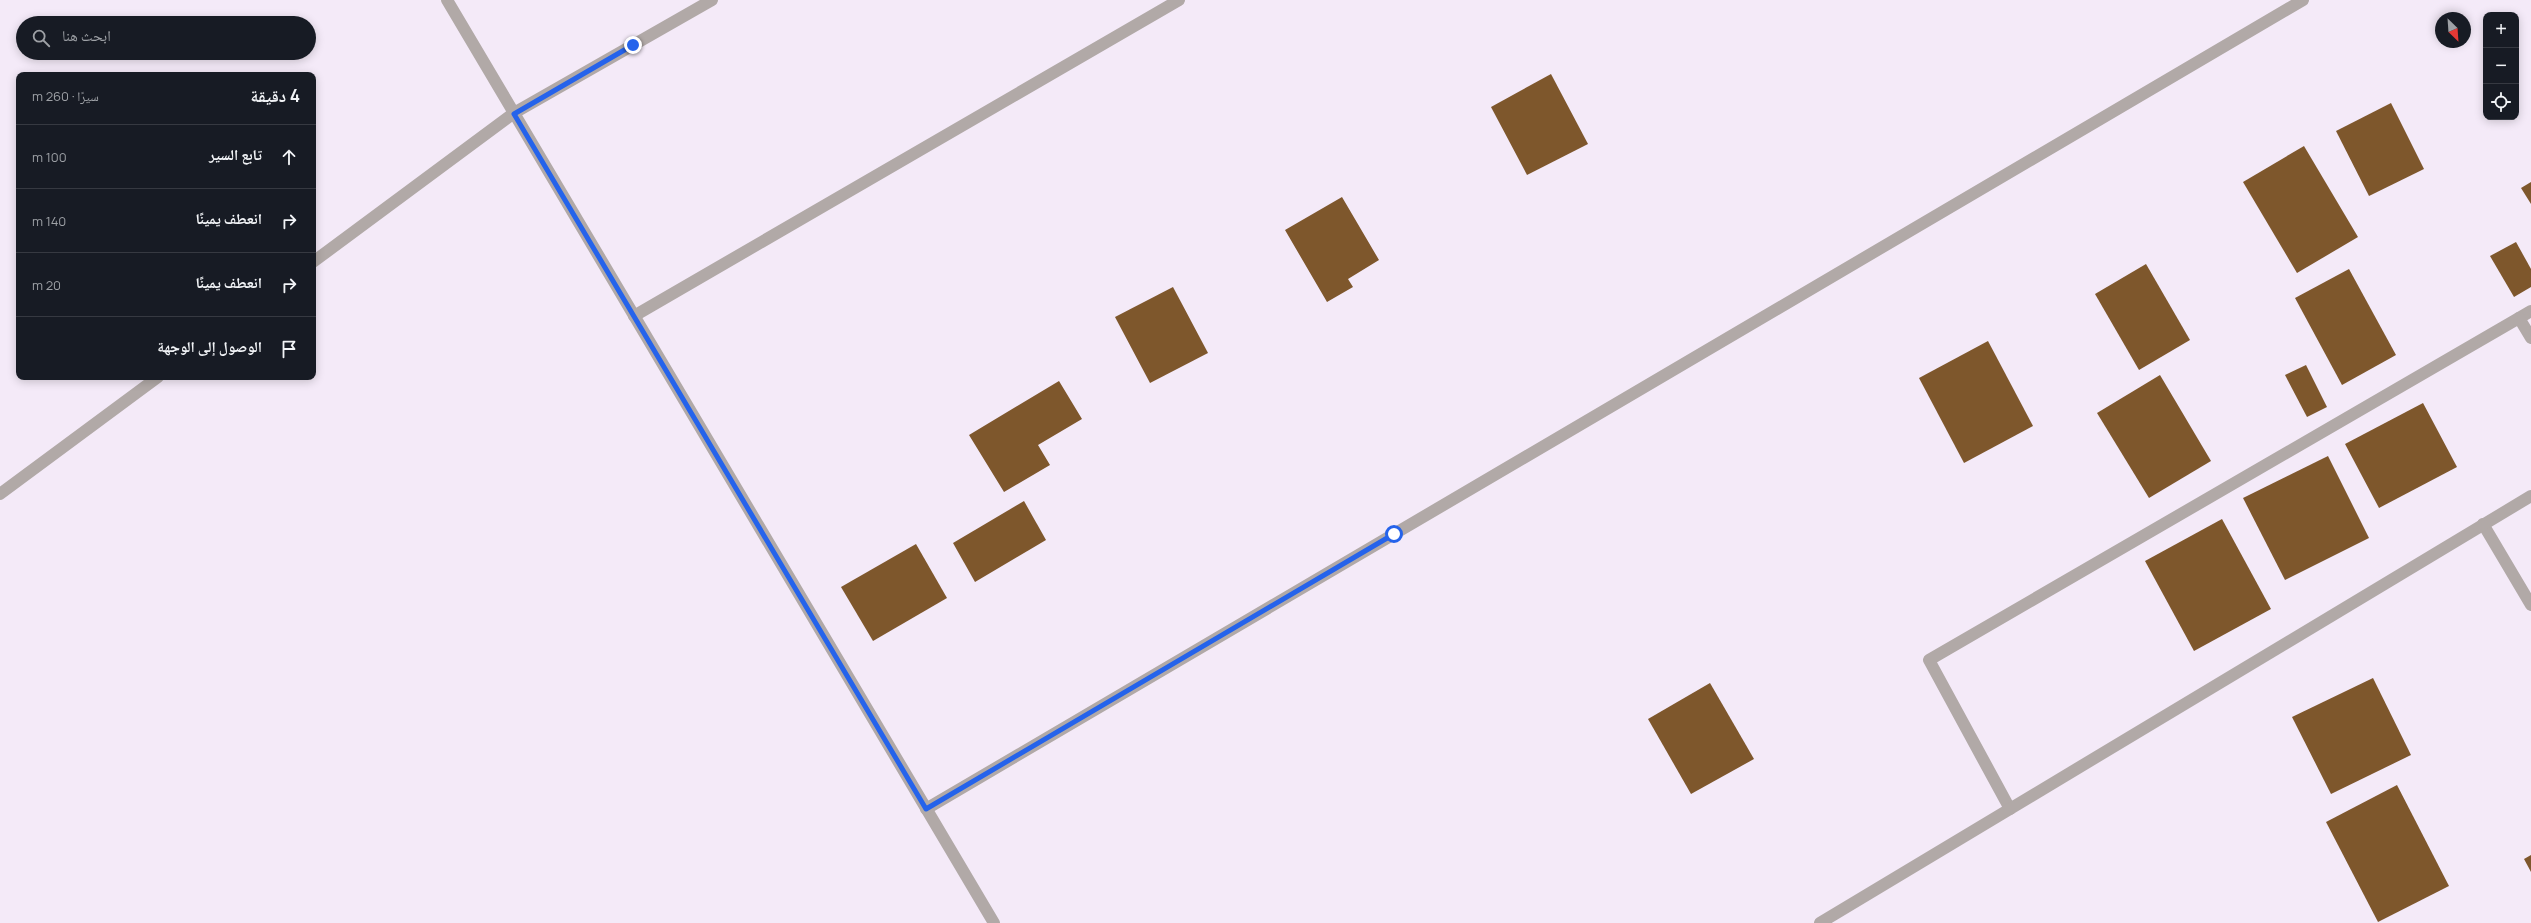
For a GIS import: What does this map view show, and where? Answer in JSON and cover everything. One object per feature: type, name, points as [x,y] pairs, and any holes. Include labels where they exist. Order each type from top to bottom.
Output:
[{"type":"street","points":[[447,0],[994,923]]},
{"type":"street","points":[[316,260],[514,114],[712,0]]},
{"type":"street","points":[[634,316],[1179,0]]},
{"type":"street","points":[[926,809],[2303,0]]},
{"type":"street","points":[[2010,808],[1929,660],[2531,311]]},
{"type":"street","points":[[2519,318],[2531,338]]},
{"type":"street","points":[[0,494],[154,380]]},
{"type":"street","points":[[1820,923],[2531,496]]},
{"type":"street","points":[[2484,524],[2531,605]]},
{"type":"building","points":[[1551,74],[1588,144],[1527,175],[1491,107]]},
{"type":"building","points":[[2391,103],[2424,169],[2369,196],[2336,131]]},
{"type":"building","points":[[2304,146],[2358,237],[2297,273],[2243,182]]},
{"type":"building","points":[[2531,182],[2531,204],[2521,188]]},
{"type":"building","points":[[1342,197],[1379,260],[1348,279],[1353,287],[1327,302],[1285,230]]},
{"type":"building","points":[[2516,242],[2531,269],[2531,287],[2514,297],[2490,256]]},
{"type":"building","points":[[2146,264],[2190,340],[2139,370],[2095,294]]},
{"type":"building","points":[[2349,269],[2396,355],[2342,385],[2295,298]]},
{"type":"building","points":[[1173,287],[1208,353],[1150,383],[1115,317]]},
{"type":"building","points":[[1988,341],[2033,426],[1964,463],[1919,378]]},
{"type":"building","points":[[2306,365],[2327,407],[2307,417],[2285,375]]},
{"type":"building","points":[[2160,375],[2211,461],[2149,498],[2097,413]]},
{"type":"building","points":[[1059,381],[1082,419],[1038,445],[1050,465],[1004,492],[969,435]]},
{"type":"building","points":[[2423,403],[2457,467],[2379,508],[2345,444]]},
{"type":"building","points":[[2328,456],[2369,538],[2285,580],[2243,498]]},
{"type":"building","points":[[1024,501],[1046,540],[975,582],[953,543]]},
{"type":"building","points":[[2222,519],[2271,609],[2194,651],[2145,561]]},
{"type":"building","points":[[916,544],[947,598],[873,641],[841,587]]},
{"type":"building","points":[[2373,678],[2411,755],[2331,794],[2292,717]]},
{"type":"building","points":[[1710,683],[1754,759],[1691,794],[1648,719]]},
{"type":"building","points":[[2397,785],[2449,886],[2378,922],[2326,822]]},
{"type":"building","points":[[2531,855],[2531,872],[2524,859]]},
{"type":"route","points":[[633,45],[514,114],[926,809],[1394,534]]}]
